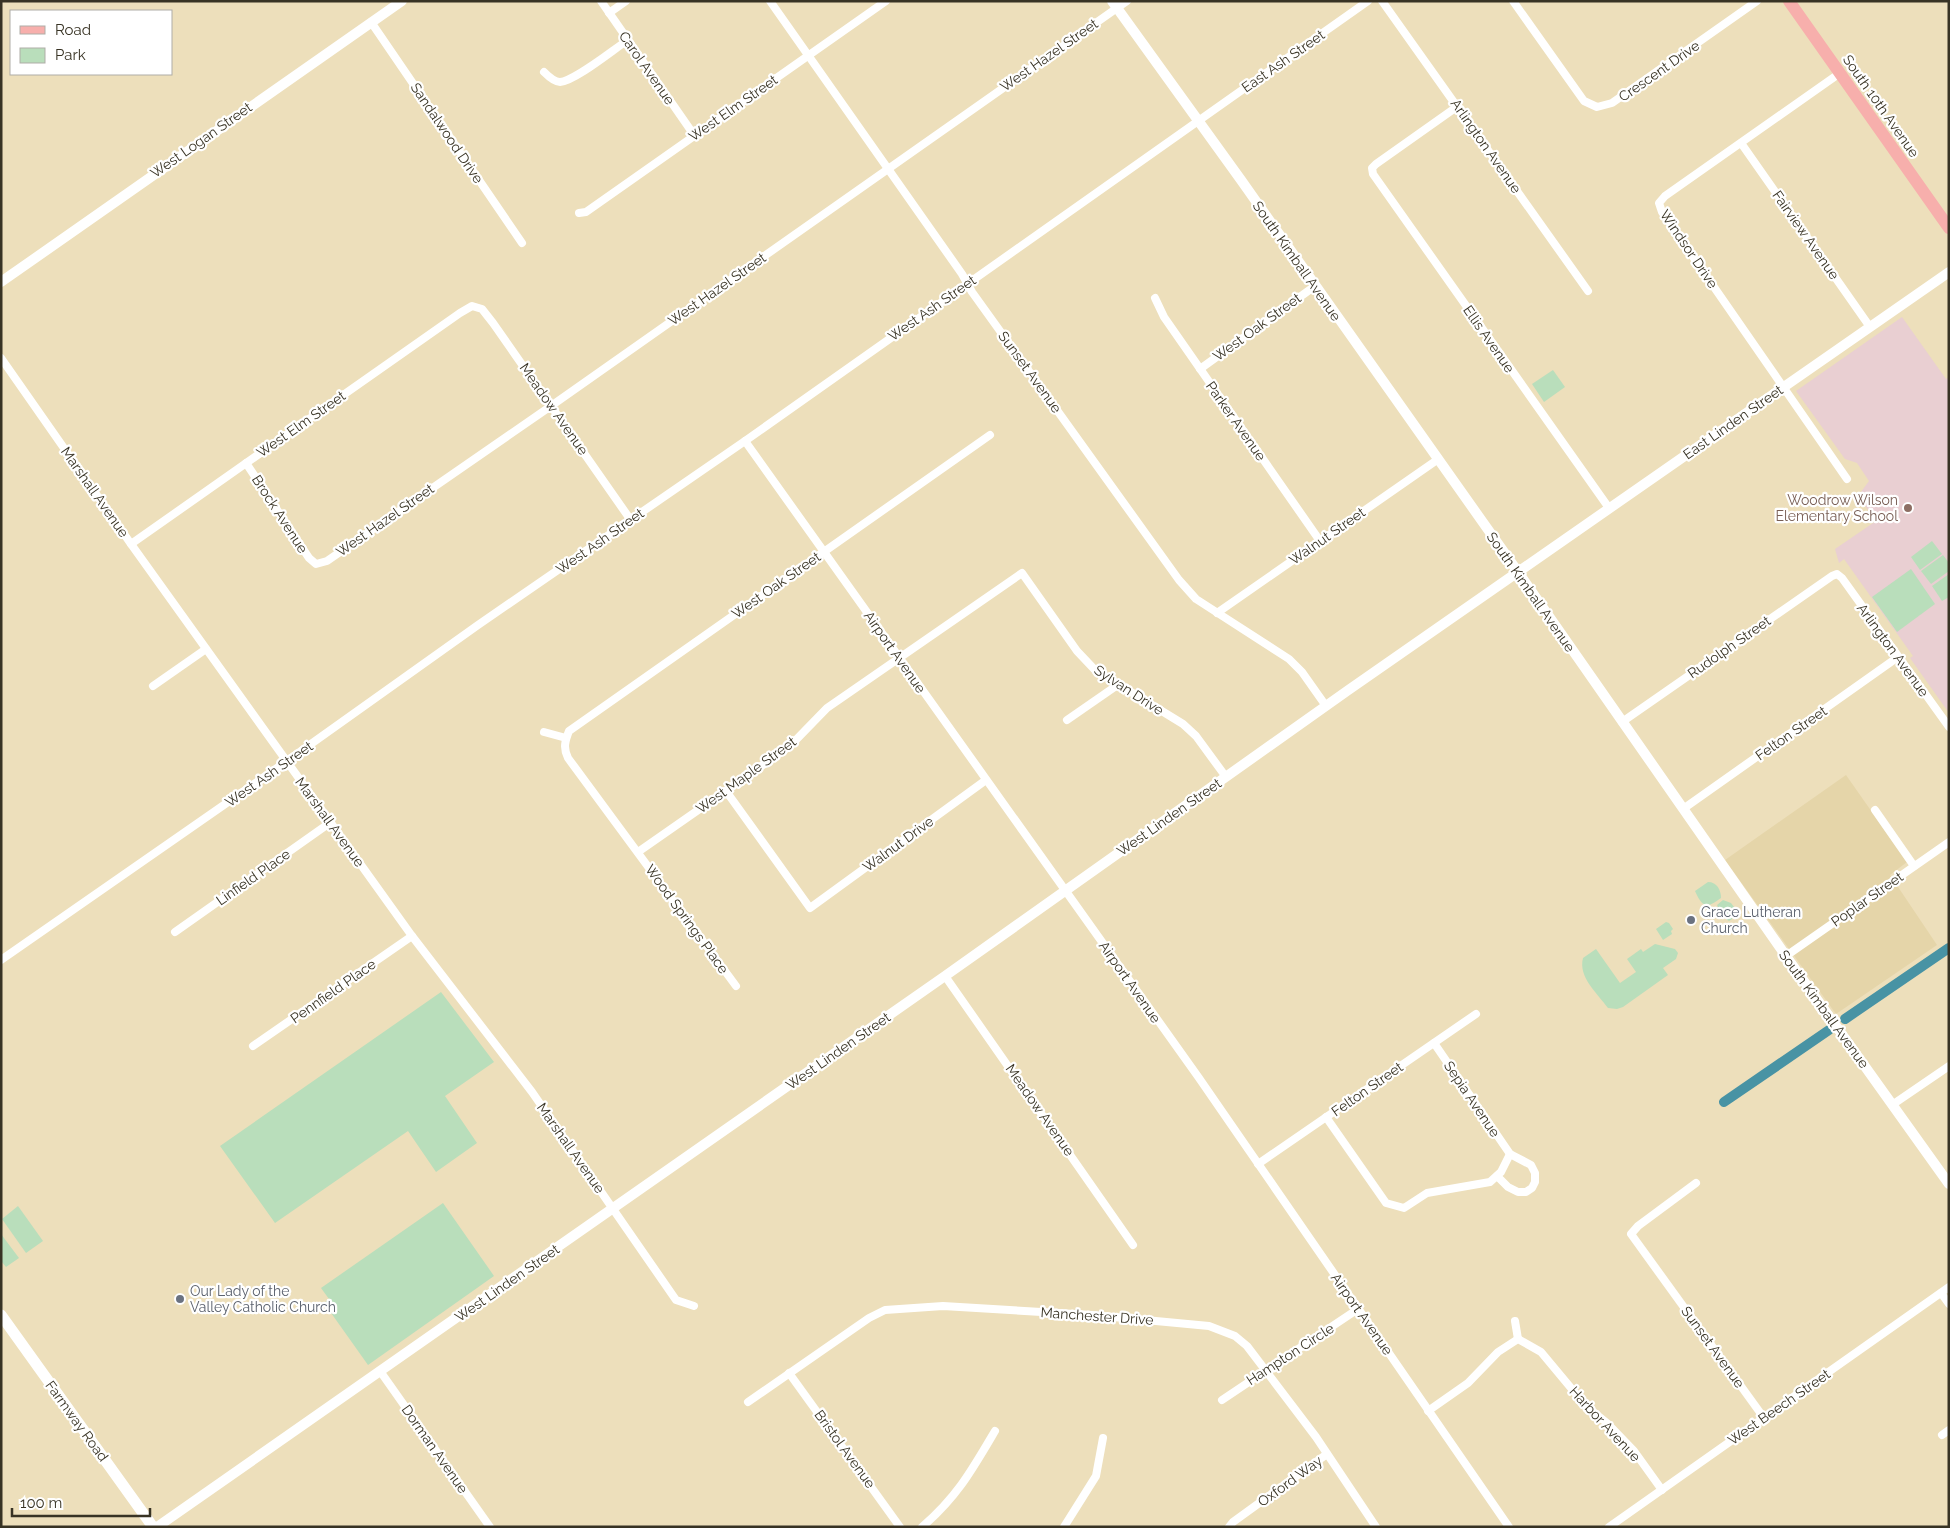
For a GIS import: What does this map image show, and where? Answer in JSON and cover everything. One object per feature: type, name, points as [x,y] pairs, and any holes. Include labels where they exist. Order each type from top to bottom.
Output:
[{"type":"main road","name":"South 10th Avenue","points":[[1789,1],[1949,228]]},
{"type":"main road","name":"Farmway Road","points":[[1,1315],[153,1527]]},
{"type":"street","name":"West Logan Street","points":[[1,282],[402,1]]},
{"type":"street","name":"Carol Avenue","points":[[601,1],[694,136]]},
{"type":"street","points":[[609,13],[626,1]]},
{"type":"street","name":"Sunset Avenue","points":[[770,1],[888,168],[972,292],[1179,580],[1196,599],[1289,660],[1302,672],[1326,706]]},
{"type":"street","name":"West Elm Street","points":[[579,213],[586,212],[886,1]]},
{"type":"street","name":"West Hazel Street","points":[[316,564],[327,561],[551,406],[888,168],[1114,5],[1127,1]]},
{"type":"street","name":"East Ash Street","points":[[1198,121],[1368,1]]},
{"type":"street","name":"Arlington Avenue","points":[[1382,1],[1588,292]]},
{"type":"street","name":"Crescent Drive","points":[[1513,1],[1584,101],[1597,108],[1612,104],[1758,1]]},
{"type":"street","name":"South Kimball Avenue","points":[[1114,5],[1518,572],[1786,956],[1949,1184]]},
{"type":"street","name":"Sandalwood Drive","points":[[371,22],[522,243]]},
{"type":"street","points":[[544,72],[559,82],[571,79],[628,40]]},
{"type":"street","name":"Windsor Drive","points":[[1840,73],[1665,196],[1659,203],[1662,212],[1847,479]]},
{"type":"street","name":"Ellis Avenue","points":[[1458,106],[1372,168],[1373,174],[1609,508]]},
{"type":"street","name":"West Ash Street","points":[[1,960],[630,519],[746,441],[1198,121]]},
{"type":"street","name":"Fairview Avenue","points":[[1741,142],[1870,327]]},
{"type":"street","name":"East Linden Street","points":[[1518,572],[1949,272]]},
{"type":"street","name":"West Oak Street","points":[[1200,369],[1315,286]]},
{"type":"street","name":"Parker Avenue","points":[[1156,298],[1164,317],[1320,541]]},
{"type":"street","name":"West Elm Street","points":[[131,544],[472,306]]},
{"type":"street","name":"Meadow Avenue","points":[[472,306],[482,309],[493,323],[630,519]]},
{"type":"street","name":"Marshall Avenue","points":[[1,358],[131,544],[412,936],[532,1092],[676,1300],[694,1306]]},
{"type":"street","name":"West Oak Street","points":[[566,738],[569,731],[990,435]]},
{"type":"street","name":"Airport Avenue","points":[[746,441],[1258,1164],[1509,1527]]},
{"type":"street","name":"Walnut Street","points":[[1217,613],[1437,460]]},
{"type":"street","name":"Brock Avenue","points":[[246,463],[309,558],[316,564]]},
{"type":"street","name":"West Linden Street","points":[[157,1527],[945,976],[1518,572]]},
{"type":"street","name":"West Maple Street","points":[[638,852],[790,746],[827,708],[1022,573]]},
{"type":"street","name":"Sylvan Drive","points":[[1022,573],[1076,651],[1095,670],[1183,724],[1196,736],[1226,777]]},
{"type":"street","name":"Arlington Avenue","points":[[1837,574],[1842,578],[1949,727]]},
{"type":"street","name":"Rudolph Street","points":[[1622,722],[1837,574]]},
{"type":"street","points":[[153,686],[206,649]]},
{"type":"street","name":"Felton Street","points":[[1683,809],[1898,657]]},
{"type":"street","points":[[1067,720],[1119,684]]},
{"type":"street","points":[[544,732],[566,738]]},
{"type":"street","name":"Wood Springs Place","points":[[566,738],[564,746],[568,758],[736,986]]},
{"type":"street","name":"Walnut Drive","points":[[726,791],[810,908],[986,780]]},
{"type":"street","points":[[1874,810],[1914,866]]},
{"type":"street","name":"Linfield Place","points":[[175,932],[330,822]]},
{"type":"street","name":"Poplar Street","points":[[1786,956],[1949,842]]},
{"type":"street","name":"Pennfield Place","points":[[253,1046],[412,936]]},
{"type":"street","name":"Meadow Avenue","points":[[945,976],[1133,1245]]},
{"type":"street","name":"Felton Street","points":[[1258,1164],[1476,1014]]},
{"type":"street","name":"Sepia Avenue","points":[[1434,1043],[1510,1154]]},
{"type":"street","points":[[1892,1105],[1949,1066]]},
{"type":"street","points":[[1326,1117],[1386,1203],[1404,1208],[1427,1192],[1490,1182],[1496,1176],[1501,1172],[1510,1154],[1531,1165],[1535,1173],[1535,1182],[1532,1188],[1526,1192],[1518,1192],[1508,1188],[1496,1176]]},
{"type":"street","name":"Sunset Avenue","points":[[1696,1183],[1638,1226],[1631,1234],[1764,1418]]},
{"type":"street","name":"West Beech Street","points":[[1609,1527],[1949,1287]]},
{"type":"street","points":[[1941,1293],[1949,1304]]},
{"type":"street","name":"Manchester Drive","points":[[748,1402],[869,1318],[885,1310],[943,1306],[1092,1315],[1208,1326],[1235,1336],[1247,1346],[1327,1454],[1376,1527]]},
{"type":"street","name":"Hampton Circle","points":[[1222,1400],[1358,1309]]},
{"type":"street","points":[[1428,1411],[1468,1384],[1498,1352],[1518,1339],[1515,1321]]},
{"type":"street","name":"Harbor Avenue","points":[[1518,1339],[1541,1352],[1586,1406],[1607,1423],[1634,1451],[1662,1490]]},
{"type":"street","name":"Dorman Avenue","points":[[380,1371],[490,1527]]},
{"type":"street","name":"Bristol Avenue","points":[[789,1373],[900,1527]]},
{"type":"street","points":[[922,1527],[944,1508],[968,1478],[995,1431]]},
{"type":"street","points":[[1064,1527],[1096,1476],[1103,1438]]},
{"type":"street","name":"Oxford Way","points":[[1229,1527],[1233,1522],[1327,1454]]},
{"type":"shaded area","name":"Woodrow Wilson Elementary School","points":[[1902,317],[1946,379],[1949,377],[1949,713],[1910,658],[1913,656],[1844,559],[1839,563],[1835,549],[1876,521],[1858,496],[1869,481],[1857,463],[1845,459],[1796,391]]},
{"type":"shaded area","points":[[1846,775],[1907,862],[1890,875],[1937,945],[1836,1014],[1725,860]]},
{"type":"green space","points":[[1553,370],[1565,387],[1544,402],[1532,384]]},
{"type":"green space","points":[[1932,541],[1942,554],[1920,570],[1911,557]]},
{"type":"green space","points":[[1943,555],[1949,563],[1949,571],[1931,584],[1921,571]]},
{"type":"green space","points":[[1911,569],[1935,604],[1897,632],[1872,597]]},
{"type":"green space","points":[[1949,574],[1949,597],[1942,601],[1932,586]]},
{"type":"green space","points":[[1708,882],[1714,883],[1718,887],[1721,898],[1712,904],[1706,905],[1700,901],[1695,891]]},
{"type":"green space","points":[[1723,900],[1731,903],[1734,907],[1732,919],[1729,921],[1726,919],[1726,913],[1720,911],[1717,905]]},
{"type":"green space","points":[[1666,922],[1673,929],[1671,931],[1672,934],[1663,940],[1656,929]]},
{"type":"green space","points":[[1655,944],[1675,949],[1678,953],[1676,959],[1663,968],[1668,975],[1623,1007],[1617,1009],[1608,1008],[1594,991],[1583,972],[1583,958],[1596,949],[1620,983],[1636,972],[1627,959],[1641,949],[1643,952]]},
{"type":"green space","points":[[441,992],[494,1062],[445,1096],[477,1143],[436,1172],[408,1131],[275,1223],[220,1146]]},
{"type":"green space","points":[[443,1203],[494,1276],[368,1365],[324,1303],[329,1299],[321,1288]]},
{"type":"green space","points":[[18,1206],[43,1241],[26,1253],[2,1219]]},
{"type":"green space","points":[[1,1234],[19,1258],[6,1267],[1,1261]]},
{"type":"waterway","points":[[1845,1019],[1949,948]]},
{"type":"waterway","points":[[1724,1102],[1829,1030]]},
{"type":"place","name":"Woodrow Wilson Elementary School","points":[[1908,508]]},
{"type":"place","name":"Grace Lutheran Church","points":[[1691,920]]},
{"type":"place","name":"Our Lady of the Valley Catholic Church","points":[[180,1299]]}]
